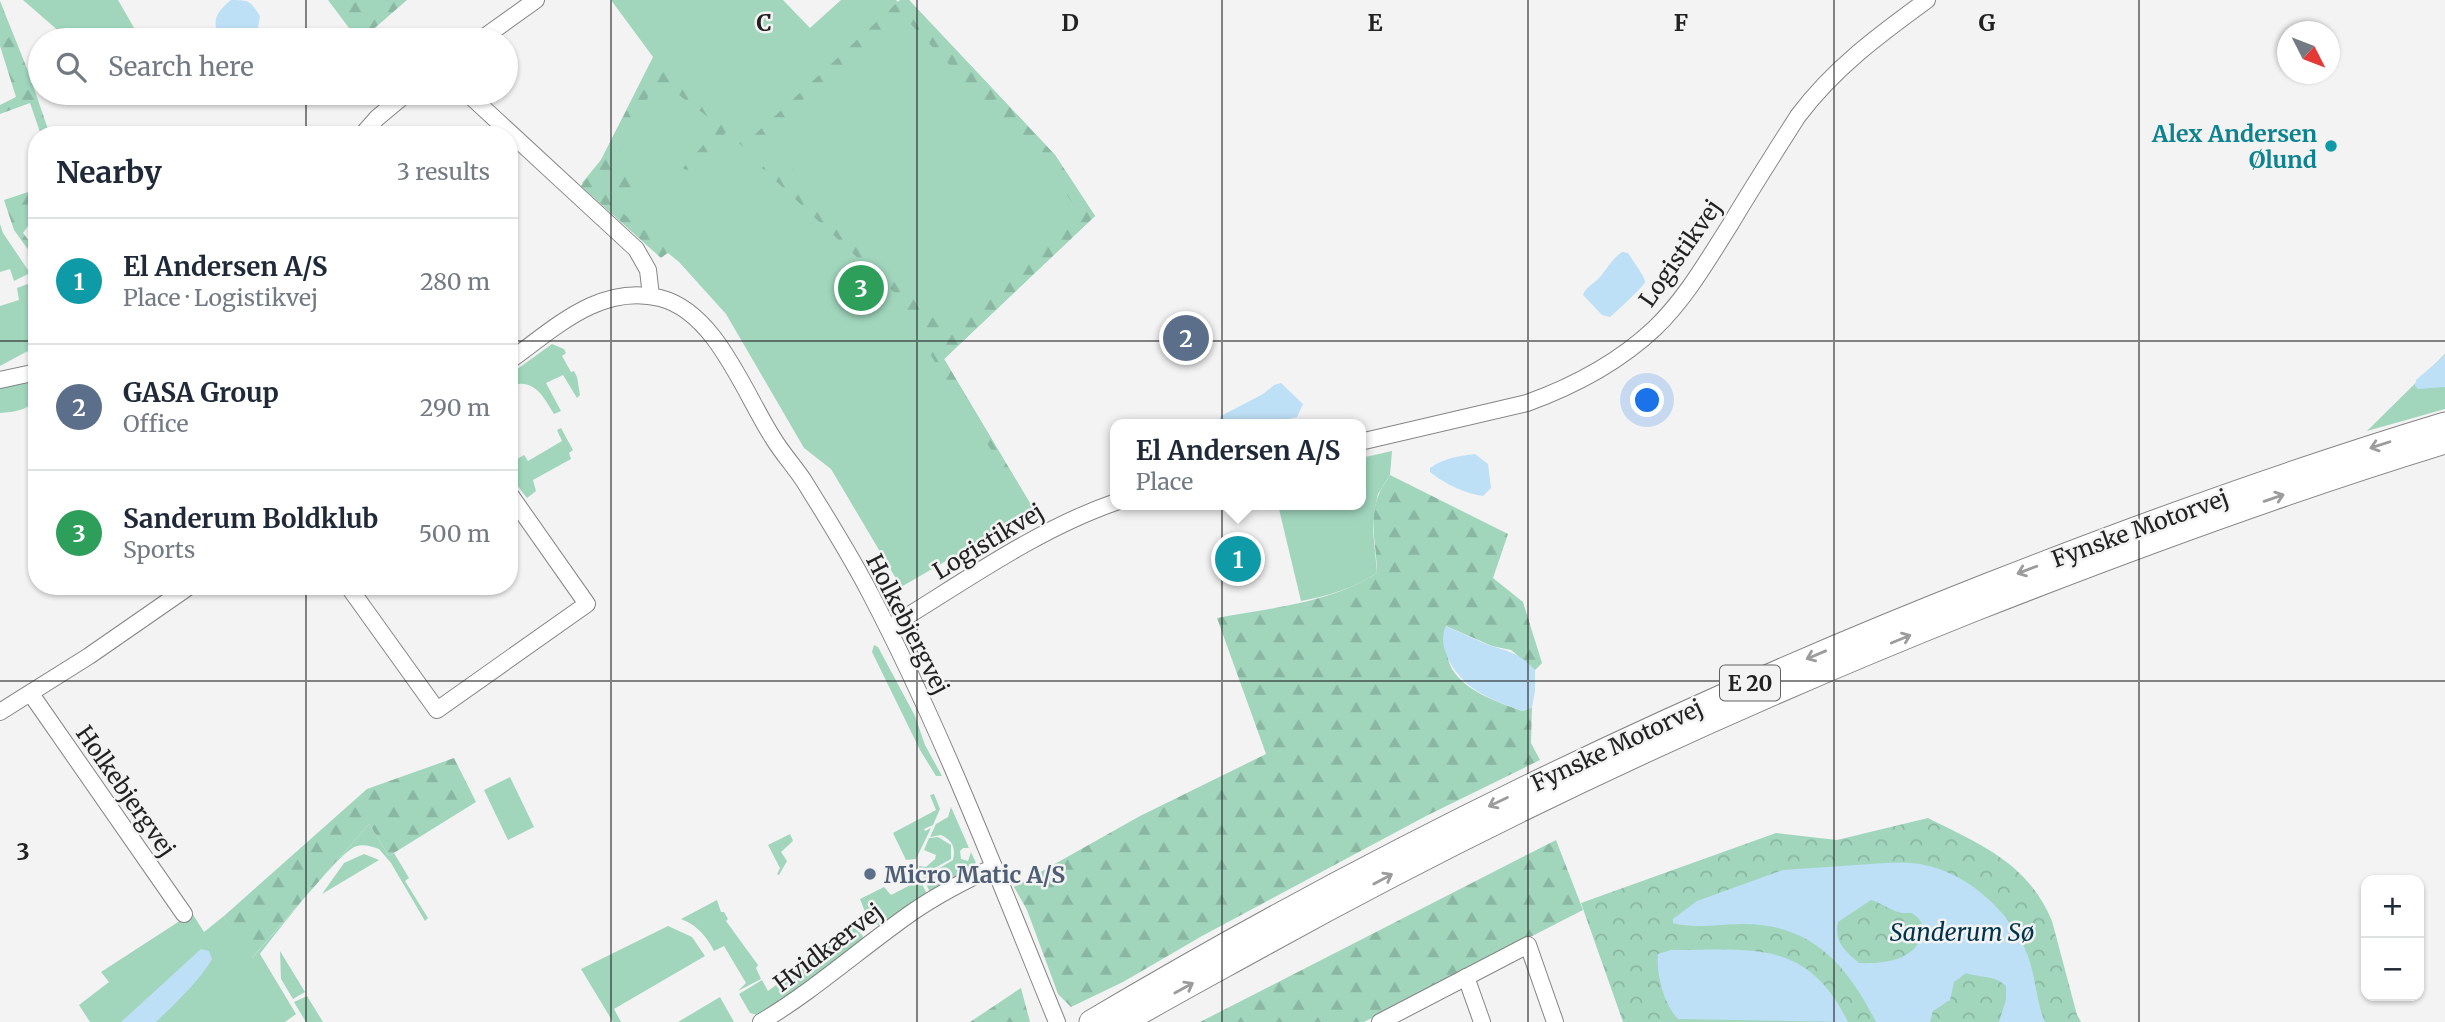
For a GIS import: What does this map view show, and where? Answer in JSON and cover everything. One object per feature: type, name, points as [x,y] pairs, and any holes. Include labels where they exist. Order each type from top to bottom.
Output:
[{"type":"highway","name":"Fynske Motorvej","points":[[1091,1022],[1291,908],[1418,841],[1623,741],[1767,676],[1874,630],[2086,547],[2309,468],[2445,424]]},
{"type":"highway","name":"Fynske Motorvej","points":[[1124,1022],[1427,856],[1553,794],[1774,692],[2092,563],[2304,488],[2445,442]]},
{"type":"street","points":[[497,28],[536,0]]},
{"type":"street","name":"Logistikvej","points":[[1366,441],[1552,394],[1594,373],[1641,340],[1670,313],[1697,278],[1811,98],[1859,50],[1927,0]]},
{"type":"street","points":[[370,126],[393,105]]},
{"type":"street","points":[[480,105],[503,126]]},
{"type":"street","points":[[518,140],[636,249],[648,270],[651,296]]},
{"type":"street","name":"Holkebjergvej","points":[[518,355],[590,305],[622,296],[651,296],[670,301],[699,319],[712,334],[773,439],[816,502],[888,628],[944,749],[1057,1022]]},
{"type":"street","points":[[0,380],[28,374]]},
{"type":"street","name":"Logistikvej","points":[[888,628],[1043,534],[1110,504]]},
{"type":"street","points":[[354,595],[436,710],[587,604],[518,506]]},
{"type":"street","points":[[0,712],[31,694],[177,595]]},
{"type":"street","name":"Holkebjergvej","points":[[31,694],[184,914]]},
{"type":"street","name":"Hvidkærvej","points":[[761,1022],[814,987],[914,911],[952,886],[994,867]]},
{"type":"street","points":[[1380,1022],[1405,1016],[1466,977],[1528,945],[1555,1022]]},
{"type":"street","points":[[1466,977],[1482,1022]]},
{"type":"green space","points":[[23,0],[118,0],[134,28],[55,28]]},
{"type":"green space","points":[[328,0],[407,0],[375,28],[349,28]]},
{"type":"green space","points":[[611,0],[783,0],[810,28],[841,0],[909,0],[1055,155],[1095,216],[944,359],[1034,510],[901,587],[831,469],[804,448],[726,314],[679,262],[582,183],[601,160],[653,57]]},
{"type":"green space","points":[[900,0],[909,0],[1055,155],[1095,216],[944,359],[1034,510],[1029,509],[914,329],[894,292],[762,168],[777,153],[950,335],[1080,213],[1044,164],[903,16],[754,156],[726,132],[689,173],[683,168],[720,126],[667,86],[652,90],[614,161],[637,183],[616,207],[632,221],[641,212],[649,220],[642,228],[669,252],[661,258],[581,186],[601,160],[654,57],[749,140]]},
{"type":"green space","points":[[0,1],[28,71],[28,104],[0,114],[0,105],[16,97],[0,46]]},
{"type":"green space","points":[[31,105],[40,105],[47,126],[38,126]]},
{"type":"green space","points":[[28,192],[28,226],[23,233],[28,240],[28,249],[14,230],[4,200]]},
{"type":"green space","points":[[0,224],[28,274],[14,281],[10,269],[0,272]]},
{"type":"green space","points":[[28,284],[28,351],[0,366],[0,306],[19,300],[17,288]]},
{"type":"green space","points":[[552,344],[564,349],[566,353],[562,356],[577,377],[580,395],[577,398],[563,375],[546,383],[561,411],[554,414],[537,390],[525,384],[518,384],[518,369]]},
{"type":"green space","points":[[2445,354],[2445,409],[2367,431]]},
{"type":"green space","points":[[28,382],[28,407],[0,413],[0,388]]},
{"type":"green space","points":[[561,428],[573,450],[569,453],[571,459],[533,480],[536,491],[527,498],[518,486],[518,459],[524,455],[528,461],[562,441],[557,430]]},
{"type":"green space","points":[[1392,451],[1390,475],[1378,494],[1374,513],[1377,573],[1341,591],[1301,601],[1279,510],[1366,510],[1366,457]]},
{"type":"green space","points":[[1390,475],[1508,534],[1493,578],[1523,602],[1542,663],[1535,670],[1511,650],[1492,646],[1446,626],[1448,656],[1455,674],[1472,688],[1492,700],[1523,711],[1532,707],[1531,743],[1540,760],[1428,815],[1202,936],[1123,982],[1071,1007],[1058,994],[1027,910],[1014,887],[1140,816],[1266,754],[1217,618],[1320,598],[1377,573],[1374,514],[1380,492]]},
{"type":"green space","points":[[874,645],[878,647],[915,716],[925,745],[942,776],[936,776],[920,750],[872,652]]},
{"type":"green space","points":[[454,758],[476,802],[389,856],[369,824],[251,959],[224,916],[367,789]]},
{"type":"green space","points":[[510,777],[534,827],[508,840],[484,790]]},
{"type":"green space","points":[[934,794],[940,809],[933,825],[924,829],[925,831],[931,828],[916,859],[906,860],[893,833],[936,810],[930,795]]},
{"type":"green space","points":[[951,807],[969,848],[960,851],[961,859],[968,861],[971,852],[976,863],[968,871],[930,892],[923,878],[953,860],[954,851],[948,839],[941,835],[930,837],[936,824],[948,817]]},
{"type":"green space","points":[[1928,818],[2001,858],[2030,884],[2052,921],[2081,1022],[1623,1022],[1581,903],[1776,833],[1837,840]]},
{"type":"green space","points":[[369,824],[389,856],[394,853],[409,878],[405,881],[428,918],[425,921],[391,863],[379,849],[357,846],[323,877]]},
{"type":"green space","points":[[790,834],[793,841],[781,852],[787,861],[779,875],[777,874],[780,868],[768,845]]},
{"type":"green space","points":[[938,837],[951,845],[951,859],[922,875],[919,866],[926,867],[936,855],[924,850],[929,838]]},
{"type":"green space","points":[[1556,840],[1583,910],[1364,1022],[1200,1022]]},
{"type":"green space","points":[[364,854],[379,860],[322,894],[344,863]]},
{"type":"green space","points":[[322,878],[260,954],[296,1014],[285,1022],[90,1022],[79,1005],[109,982],[101,972],[192,913],[204,932],[224,916],[252,958]]},
{"type":"green space","points":[[920,880],[927,894],[882,926],[869,922],[860,899],[884,887],[891,895]]},
{"type":"green space","points":[[717,900],[721,912],[724,912],[728,919],[726,921],[758,965],[756,968],[761,979],[738,991],[746,983],[724,946],[714,951],[701,932],[681,919]]},
{"type":"green space","points":[[668,926],[692,937],[705,956],[614,1009],[621,1022],[613,1022],[581,969]]},
{"type":"green space","points":[[854,927],[863,936],[862,942],[778,1004],[757,1015],[750,1013],[739,994],[762,980],[768,991]]},
{"type":"green space","points":[[280,951],[305,992],[293,999],[281,979]]},
{"type":"green space","points":[[1021,988],[1030,1022],[970,1022]]},
{"type":"green space","points":[[307,996],[323,1022],[306,1022],[294,1002]]},
{"type":"green space","points":[[720,997],[734,1022],[678,1022]]},
{"type":"water","points":[[231,0],[249,2],[260,16],[258,28],[216,28],[216,18]]},
{"type":"water","points":[[1622,252],[1628,253],[1645,282],[1610,317],[1602,315],[1583,295]]},
{"type":"water","points":[[2445,355],[2445,387],[2418,389],[2415,386],[2416,380]]},
{"type":"water","points":[[1281,383],[1303,404],[1297,417],[1220,419],[1263,394]]},
{"type":"water","points":[[1475,454],[1488,464],[1491,488],[1483,496],[1455,487],[1430,472],[1430,468],[1446,460]]},
{"type":"water","points":[[1446,626],[1515,655],[1530,665],[1535,670],[1532,707],[1523,711],[1487,697],[1458,675],[1443,643]]},
{"type":"water","name":"Sanderum Sø","points":[[1915,863],[1956,876],[1997,907],[2018,935],[2029,958],[2045,1022],[1999,1022],[2006,1000],[2006,986],[1992,978],[1966,973],[1954,982],[1950,1000],[1933,1011],[1930,1022],[1876,1022],[1865,1001],[1839,966],[1808,940],[1789,931],[1767,926],[1689,926],[1673,923],[1673,919],[1697,901],[1783,870]],"holes":[[[1871,900],[1898,912],[1913,914],[1919,919],[1922,932],[1914,949],[1898,959],[1859,963],[1841,945],[1837,935],[1838,922]]]},
{"type":"water","points":[[201,949],[209,951],[212,959],[194,984],[156,1022],[121,1022]]},
{"type":"water","points":[[1671,950],[1751,951],[1774,954],[1795,962],[1814,975],[1832,995],[1848,1022],[1678,1019],[1665,997],[1658,970],[1658,954]]},
{"type":"place","name":"Alex Andersen Ølund","points":[[2331,146]]},
{"type":"place","name":"Sanderum Boldklub","points":[[861,288]]},
{"type":"place","name":"GASA Group","points":[[1186,338]]},
{"type":"place","name":"El Andersen A/S","points":[[1238,559]]},
{"type":"place","name":"Micro Matic A/S","points":[[870,874]]}]
